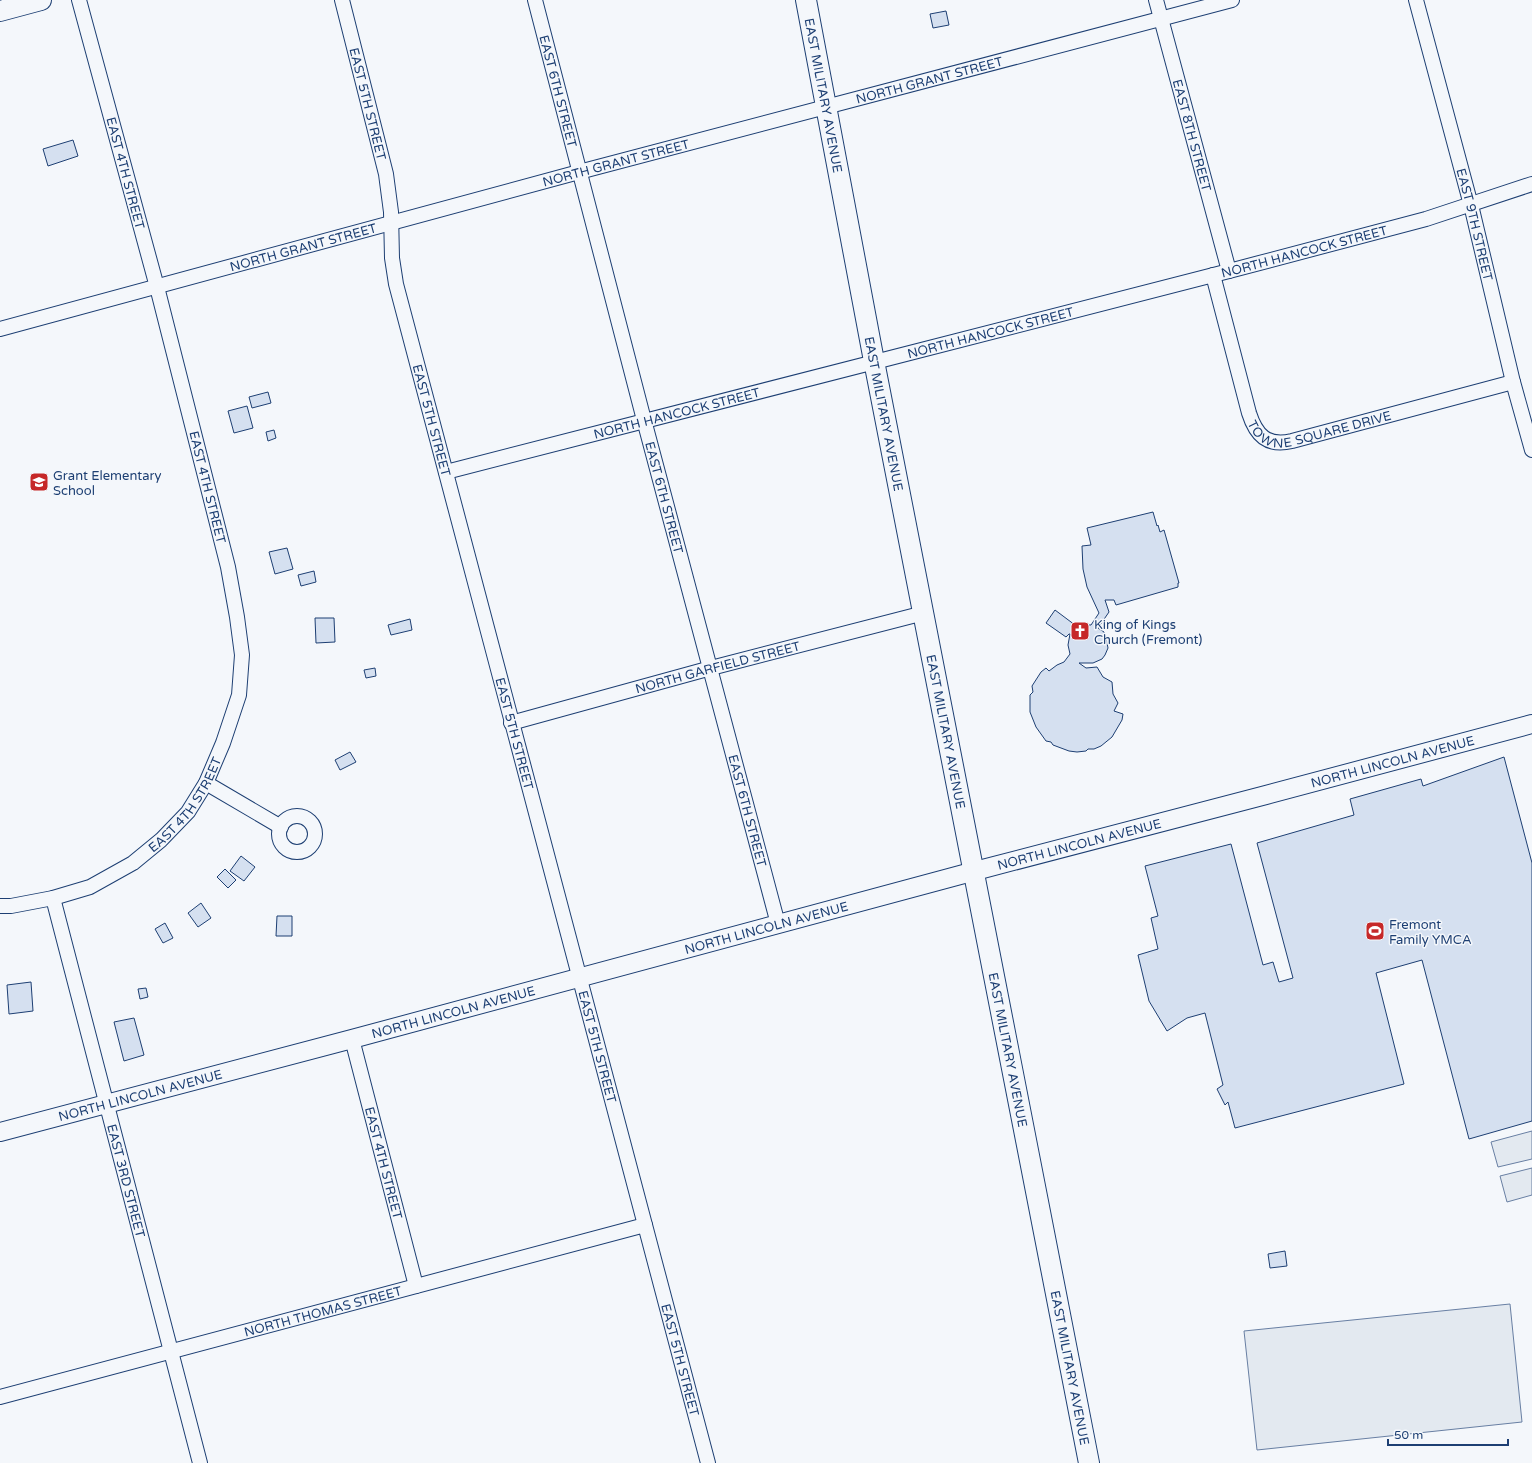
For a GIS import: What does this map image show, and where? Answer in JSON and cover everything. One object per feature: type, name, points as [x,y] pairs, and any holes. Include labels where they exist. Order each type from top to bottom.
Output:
[{"type":"main road","points":[[0,11],[42,0]]},
{"type":"main road","name":"EAST MILITARY AVENUE","points":[[806,0],[874,361],[975,871],[1089,1463]]},
{"type":"street","name":"EAST 4TH STREET","points":[[0,906],[11,906],[53,898],[90,887],[133,863],[161,840],[188,812],[206,783],[223,743],[239,695],[242,655],[228,567],[157,287],[79,0]]},
{"type":"street","name":"EAST 5TH STREET","points":[[342,0],[389,188],[392,223],[392,258],[396,284],[708,1463]]},
{"type":"street","name":"EAST 6TH STREET","points":[[536,0],[579,172],[778,924]]},
{"type":"street","name":"EAST 8TH STREET","points":[[1156,0],[1229,271]]},
{"type":"street","name":"NORTH GRANT STREET","points":[[0,329],[579,172],[1232,0]]},
{"type":"street","name":"EAST 9TH STREET","points":[[1416,0],[1471,204],[1513,382],[1532,449]]},
{"type":"street","name":"NORTH HANCOCK STREET","points":[[446,472],[1426,219],[1532,184]]},
{"type":"street","name":"TOWNE SQUARE DRIVE","points":[[1213,275],[1249,413],[1257,432],[1269,441],[1280,443],[1292,441],[1513,382]]},
{"type":"street","name":"NORTH GARFIELD STREET","points":[[511,723],[711,668],[924,613]]},
{"type":"street","name":"NORTH LINCOLN AVENUE","points":[[0,1132],[975,871],[1532,724]]},
{"type":"street","points":[[206,783],[281,826]]},
{"type":"street","name":"EAST 3RD STREET","points":[[53,898],[200,1463]]},
{"type":"street","name":"EAST 4TH STREET","points":[[352,1039],[416,1286]]},
{"type":"street","name":"NORTH THOMAS STREET","points":[[0,1397],[645,1225]]},
{"type":"shaded area","points":[[1532,1131],[1532,1159],[1498,1167],[1491,1142]]},
{"type":"shaded area","points":[[1532,1168],[1532,1195],[1507,1202],[1500,1176]]},
{"type":"shaded area","points":[[1510,1304],[1522,1422],[1257,1450],[1244,1331]]},
{"type":"building","points":[[946,11],[949,25],[933,28],[930,14]]},
{"type":"building","points":[[73,140],[78,156],[48,166],[43,149]]},
{"type":"building","points":[[268,392],[271,403],[252,408],[249,397]]},
{"type":"building","points":[[247,406],[253,428],[234,433],[228,411]]},
{"type":"building","points":[[274,430],[276,438],[268,441],[266,432]]},
{"type":"building","name":"King of Kings Church (Fremont)","points":[[1153,512],[1160,532],[1164,530],[1179,583],[1178,587],[1116,605],[1114,600],[1105,600],[1109,612],[1098,628],[1104,632],[1108,648],[1102,659],[1093,663],[1079,663],[1086,668],[1097,667],[1103,677],[1112,682],[1113,694],[1118,703],[1114,711],[1123,714],[1122,720],[1112,737],[1101,746],[1094,749],[1077,752],[1069,751],[1053,745],[1051,742],[1046,741],[1036,727],[1030,712],[1030,695],[1033,692],[1032,686],[1041,672],[1046,668],[1049,671],[1064,662],[1070,654],[1068,645],[1070,634],[1066,637],[1046,623],[1055,610],[1075,625],[1074,630],[1081,625],[1091,625],[1099,613],[1087,587],[1083,569],[1082,546],[1091,545],[1087,528]]},
{"type":"building","points":[[287,548],[293,569],[275,574],[269,552]]},
{"type":"building","points":[[314,571],[316,582],[301,586],[298,575]]},
{"type":"building","points":[[315,618],[334,618],[335,642],[316,643]]},
{"type":"building","points":[[410,619],[412,630],[391,635],[388,625]]},
{"type":"building","points":[[375,668],[376,676],[366,678],[364,670]]},
{"type":"building","points":[[350,752],[356,762],[340,770],[335,760]]},
{"type":"building","name":"Fremont Family YMCA","points":[[1504,757],[1532,863],[1532,1121],[1469,1139],[1422,960],[1376,973],[1404,1084],[1235,1128],[1228,1102],[1225,1105],[1217,1089],[1223,1085],[1205,1013],[1187,1018],[1167,1031],[1149,1001],[1138,955],[1158,949],[1151,918],[1158,916],[1145,866],[1231,844],[1263,965],[1273,962],[1279,982],[1293,978],[1257,843],[1354,815],[1350,799],[1421,779],[1423,786]]},
{"type":"building","points":[[241,856],[255,867],[244,881],[230,871]]},
{"type":"building","points":[[225,869],[236,880],[228,888],[217,877]]},
{"type":"building","points":[[201,903],[211,918],[198,927],[188,913]]},
{"type":"building","points":[[277,916],[292,916],[292,936],[276,936]]},
{"type":"building","points":[[165,923],[173,938],[163,943],[155,929]]},
{"type":"building","points":[[31,982],[33,1011],[9,1014],[7,985]]},
{"type":"building","points":[[146,988],[148,997],[140,999],[138,989]]},
{"type":"building","points":[[134,1018],[144,1055],[124,1061],[114,1022]]},
{"type":"building","points":[[1285,1251],[1287,1266],[1270,1268],[1268,1254]]},
{"type":"place","name":"Grant Elementary School","points":[[39,482]]},
{"type":"place","name":"King of Kings Church (Fremont)","points":[[1080,631]]},
{"type":"place","name":"Fremont Family YMCA","points":[[1375,931]]}]
